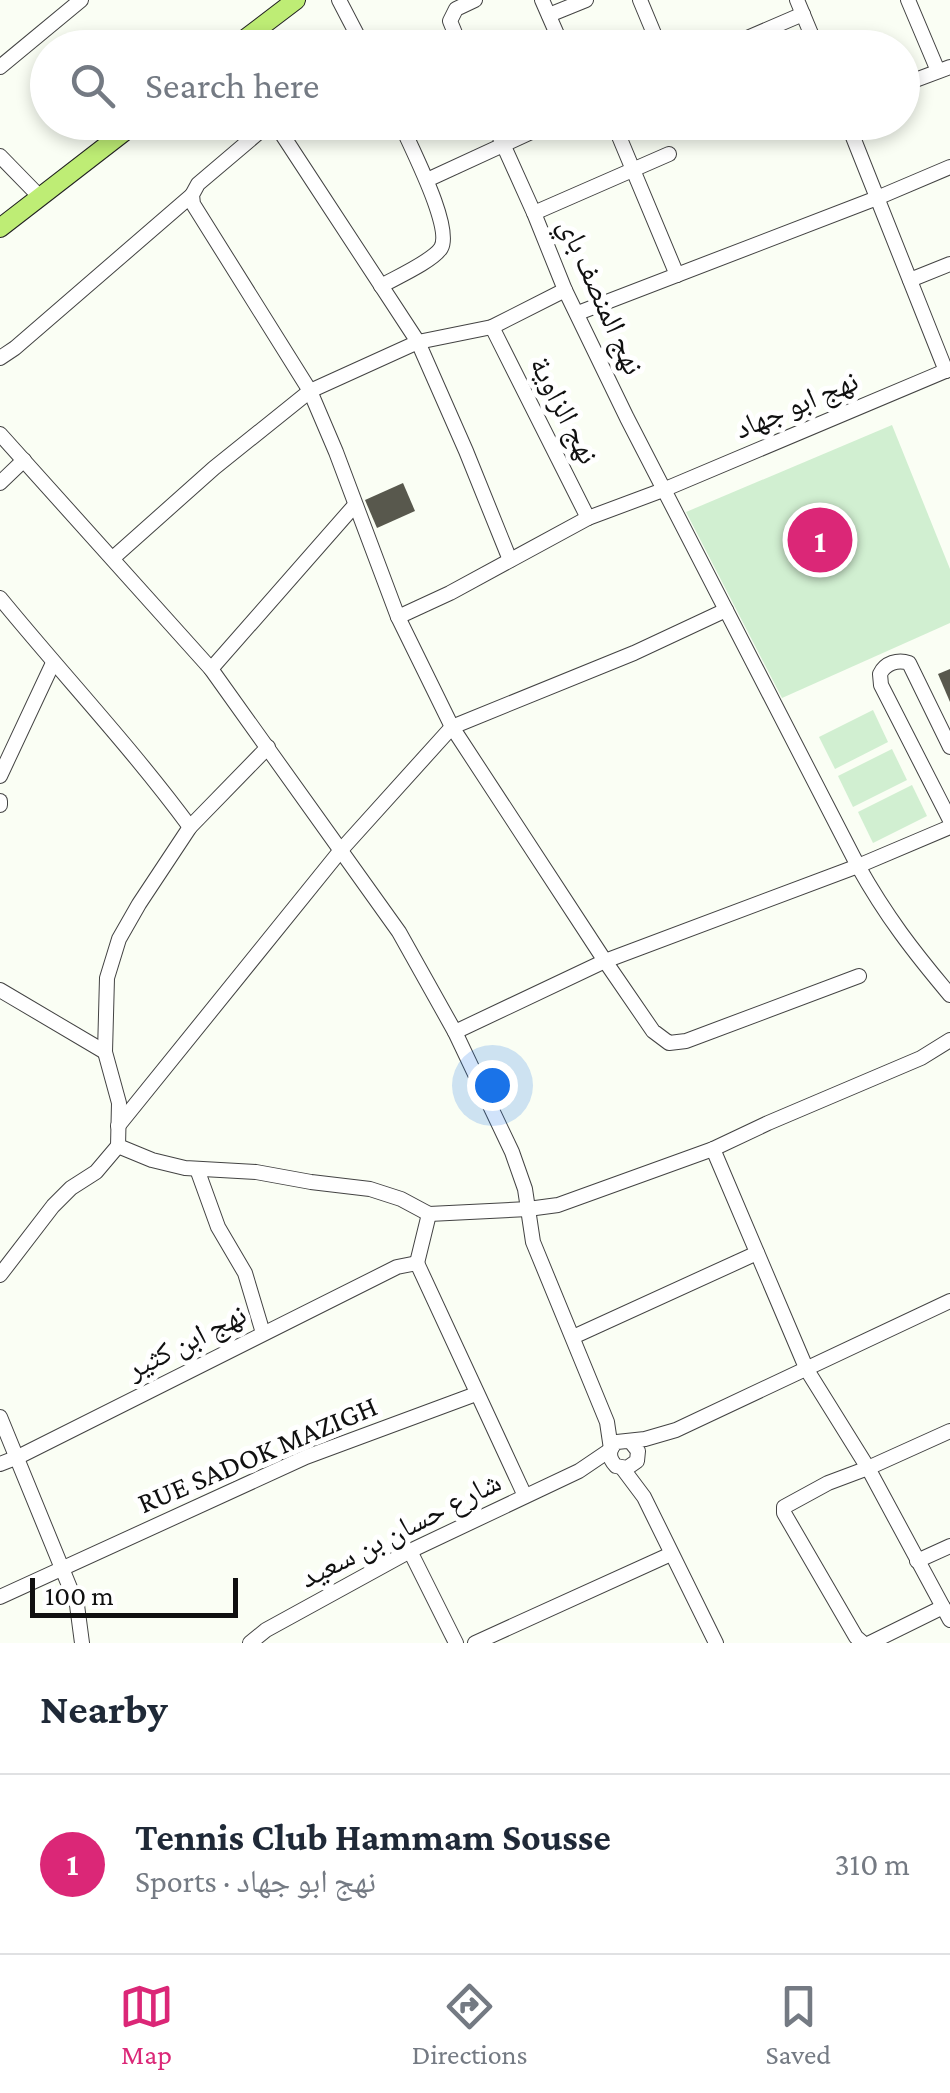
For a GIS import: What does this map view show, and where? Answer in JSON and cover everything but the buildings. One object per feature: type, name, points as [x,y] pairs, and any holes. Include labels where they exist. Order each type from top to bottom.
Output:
[{"type":"main road","points":[[256,30],[295,0]]},
{"type":"main road","points":[[0,228],[114,140]]},
{"type":"street","points":[[44,30],[81,0]]},
{"type":"street","points":[[339,0],[355,30]]},
{"type":"street","points":[[454,30],[450,21],[456,9],[476,0]]},
{"type":"street","points":[[542,0],[556,30]]},
{"type":"street","points":[[549,15],[586,0]]},
{"type":"street","points":[[640,0],[652,30]]},
{"type":"street","points":[[908,0],[944,69],[920,78]]},
{"type":"street","points":[[757,30],[800,7]]},
{"type":"street","points":[[0,66],[30,42]]},
{"type":"street","points":[[0,358],[192,195],[198,184],[251,140]]},
{"type":"street","points":[[284,140],[418,342],[510,560]]},
{"type":"street","points":[[381,286],[434,256],[443,245],[444,228],[408,140]]},
{"type":"street","name":"نهج المنصف باي","points":[[501,140],[565,290],[663,490],[858,866],[883,910],[950,995]]},
{"type":"street","points":[[426,180],[512,140]]},
{"type":"street","points":[[621,140],[676,275]]},
{"type":"street","points":[[854,140],[948,370]]},
{"type":"street","points":[[534,213],[669,154]]},
{"type":"street","points":[[0,156],[40,197]]},
{"type":"street","points":[[578,313],[950,167]]},
{"type":"street","points":[[192,195],[193,204],[310,391],[398,617],[452,726],[653,1031],[670,1043],[686,1041],[859,976]]},
{"type":"street","points":[[910,280],[950,264]]},
{"type":"street","points":[[113,558],[214,468],[310,391],[418,342],[492,327],[565,290]]},
{"type":"street","name":"نهج الزاوية","points":[[492,327],[588,518]]},
{"type":"street","name":"نهج ابو جهاد","points":[[398,617],[588,518],[948,370]]},
{"type":"street","points":[[0,434],[211,669],[400,932],[455,1032],[512,1152],[525,1190],[533,1242],[608,1422],[612,1463],[629,1464],[676,1430],[950,1301]]},
{"type":"street","points":[[0,483],[24,460]]},
{"type":"street","points":[[211,669],[355,505]]},
{"type":"street","points":[[0,598],[148,770],[190,827]]},
{"type":"street","points":[[118,1126],[341,850],[452,726],[607,664],[726,610]]},
{"type":"street","points":[[455,1032],[605,961],[858,866],[950,823],[881,685],[880,674],[886,666],[898,660],[913,668],[950,747]]},
{"type":"street","points":[[0,776],[53,663]]},
{"type":"street","points":[[0,1275],[53,1206],[96,1172],[118,1146],[119,1103],[105,1052],[107,978],[119,939],[190,827],[268,747]]},
{"type":"street","points":[[0,990],[105,1052]]},
{"type":"street","points":[[118,1146],[169,1166],[256,1172],[370,1188],[430,1214],[528,1210],[558,1204],[713,1149],[921,1058],[950,1040]]},
{"type":"street","points":[[713,1149],[807,1370],[868,1468],[946,1613],[867,1643],[856,1637],[784,1510],[785,1505],[801,1496],[868,1468],[950,1432]]},
{"type":"street","points":[[197,1170],[218,1228],[245,1272],[263,1333]]},
{"type":"street","points":[[430,1214],[418,1263],[525,1496]]},
{"type":"street","points":[[573,1337],[756,1253]]},
{"type":"street","name":"نهج ابن كثير","points":[[0,1464],[398,1267],[418,1263]]},
{"type":"street","name":"RUE SADOK MAZIGH","points":[[0,1596],[306,1458],[476,1394]]},
{"type":"street","points":[[0,1417],[77,1605],[82,1643]]},
{"type":"street","points":[[608,1422],[638,1450],[629,1464]]},
{"type":"street","points":[[611,1450],[617,1442],[676,1430]]},
{"type":"street","name":"شارع حسان بن سعيد","points":[[250,1643],[266,1630],[410,1551],[579,1471],[611,1450]]},
{"type":"street","points":[[629,1464],[716,1643]]},
{"type":"street","name":"شارع حسان بن سعيد","points":[[579,1471],[629,1464]]},
{"type":"street","points":[[918,1561],[950,1546]]},
{"type":"street","points":[[410,1551],[456,1643]]},
{"type":"street","points":[[475,1643],[671,1554]]},
{"type":"green space","points":[[892,425],[950,569],[950,623],[782,698],[686,512]]},
{"type":"green space","points":[[873,710],[888,742],[835,769],[819,737]]},
{"type":"green space","points":[[892,749],[907,780],[853,807],[838,776]]},
{"type":"green space","points":[[912,785],[927,816],[873,843],[858,812]]},
{"type":"place","name":"Tennis Club Hammam Sousse","points":[[820,540]]}]
